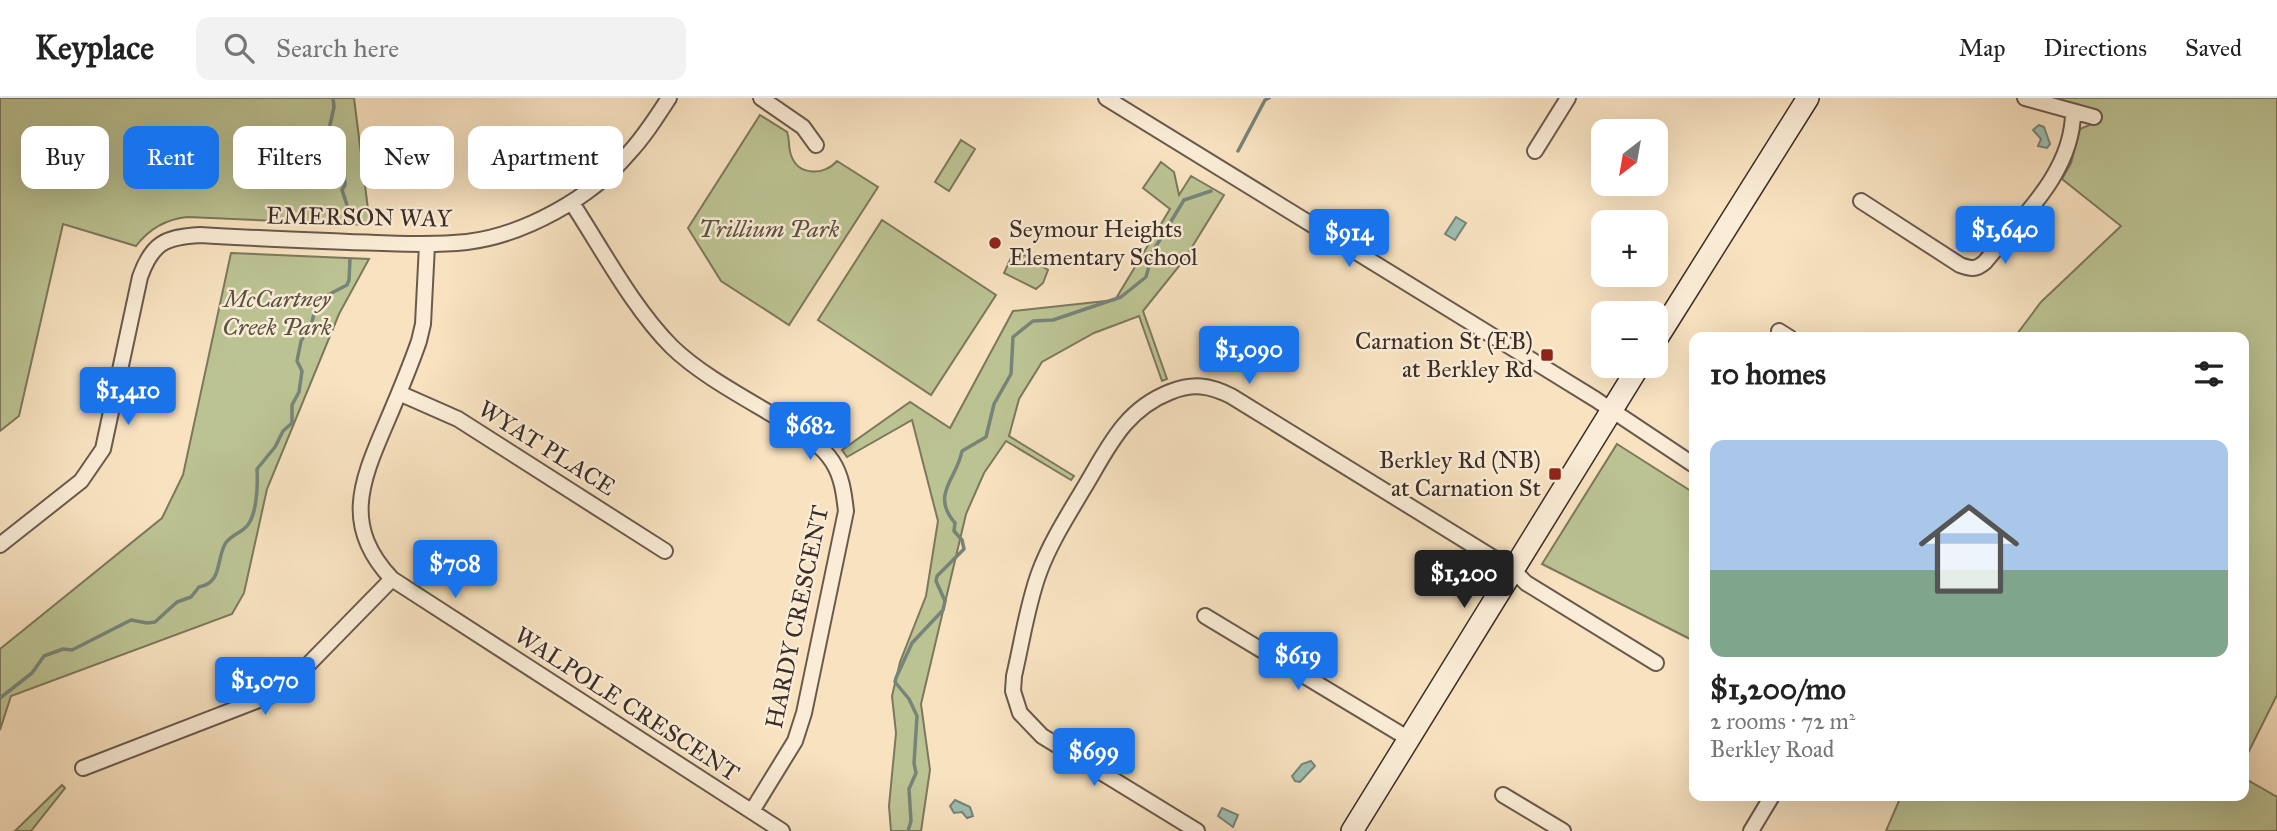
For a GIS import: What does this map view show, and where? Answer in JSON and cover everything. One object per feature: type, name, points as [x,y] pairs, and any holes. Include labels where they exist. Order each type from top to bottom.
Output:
[{"type":"street","name":"EMERSON WAY","points":[[0,545],[82,481],[103,449],[140,277],[149,257],[163,242],[178,236],[200,235],[427,245],[470,242],[507,233],[572,203],[626,157],[669,98]]},
{"type":"street","points":[[761,98],[803,127],[816,145]]},
{"type":"street","points":[[1106,98],[1611,410],[1689,462]]},
{"type":"street","points":[[1535,151],[1568,98]]},
{"type":"street","points":[[1668,321],[1808,98]]},
{"type":"street","points":[[2025,98],[2094,117]]},
{"type":"street","points":[[1861,201],[1960,265],[1971,270],[1979,267],[2056,174],[2067,149],[2073,126],[2073,112]]},
{"type":"street","name":"HARDY CRESCENT","points":[[572,203],[652,326],[667,342],[700,369],[821,448],[832,461],[841,480],[846,512],[804,713],[795,741],[752,811]]},
{"type":"street","name":"WALPOLE CRESCENT","points":[[427,245],[423,324],[419,341],[363,481],[363,533],[379,565],[392,579],[782,831]]},
{"type":"street","points":[[1352,831],[1631,378]]},
{"type":"street","points":[[1196,831],[1042,736],[1020,713],[1013,691],[1014,676],[1038,573],[1059,530],[1117,432],[1134,412],[1150,400],[1185,387],[1202,385],[1231,396],[1513,570],[1526,583],[1656,663]]},
{"type":"street","name":"WYAT PLACE","points":[[399,393],[458,419],[665,551]]},
{"type":"street","points":[[83,768],[269,696],[299,674],[392,579]]},
{"type":"street","points":[[1205,617],[1409,738]]},
{"type":"street","points":[[1503,794],[1563,831]]},
{"type":"street","points":[[1751,831],[1769,801]]},
{"type":"green space","name":"McCartney Creek Park","points":[[0,98],[354,98],[360,146],[360,189],[365,189],[370,225],[188,217],[159,226],[136,246],[63,224],[19,416],[0,431]]},
{"type":"green space","points":[[2052,98],[2277,98],[2277,695],[2249,751],[2249,332],[2018,332],[2041,302],[2121,226],[2062,179],[2071,163],[2080,129],[2092,124],[2095,110]]},
{"type":"green space","name":"Trillium Park","points":[[760,115],[787,132],[791,155],[799,167],[812,172],[819,171],[837,161],[878,187],[789,325],[721,281],[688,228]]},
{"type":"green space","points":[[961,140],[975,149],[949,191],[935,182]]},
{"type":"green space","points":[[1161,162],[1174,172],[1179,195],[1191,176],[1224,195],[1184,260],[1143,311],[1167,379],[1162,381],[1139,316],[1094,333],[1042,362],[1019,399],[1009,436],[1074,476],[1071,480],[1006,441],[984,473],[966,514],[921,704],[930,770],[921,831],[891,831],[889,806],[896,733],[892,696],[900,662],[926,596],[938,521],[912,420],[847,457],[842,450],[910,402],[950,428],[1013,311],[1115,300],[1170,209],[1143,188]]},
{"type":"green space","points":[[882,220],[996,295],[931,395],[818,320]]},
{"type":"green space","points":[[1015,249],[1048,270],[1043,283],[1036,289],[1004,273]]},
{"type":"green space","name":"McCartney Creek Park","points":[[231,253],[369,259],[339,314],[267,489],[244,593],[232,614],[11,696],[0,730],[0,649],[162,518],[183,475]]},
{"type":"green space","points":[[1617,444],[1689,490],[1689,638],[1542,564]]},
{"type":"green space","points":[[2249,781],[2277,797],[2277,831],[1886,831],[1899,801],[2249,801]]},
{"type":"green space","points":[[62,785],[65,788],[31,831],[15,831]]},
{"type":"shaded area","points":[[2039,125],[2044,127],[2050,144],[2047,148],[2038,146],[2041,139],[2033,130]]},
{"type":"shaded area","points":[[1456,217],[1466,223],[1455,240],[1445,234]]},
{"type":"shaded area","points":[[1311,761],[1315,766],[1300,782],[1295,781],[1292,776],[1302,764]]},
{"type":"shaded area","points":[[955,800],[970,807],[973,816],[967,818],[962,812],[954,813],[950,806]]},
{"type":"shaded area","points":[[1222,808],[1238,815],[1233,827],[1218,816]]},
{"type":"waterway","points":[[333,98],[334,107],[328,134],[334,152],[344,166],[345,185],[342,190],[349,218]]},
{"type":"waterway","points":[[1238,151],[1265,100],[1269,98]]},
{"type":"waterway","points":[[908,831],[911,821],[909,789],[916,773],[914,763],[917,716],[909,699],[895,682],[912,643],[943,610],[945,601],[936,581],[937,576],[964,549],[962,540],[954,531],[955,523],[948,513],[945,495],[962,451],[986,437],[994,404],[1011,374],[1013,337],[1033,321],[1053,320],[1121,297],[1146,277],[1153,251],[1184,200],[1211,191]]},
{"type":"waterway","points":[[0,698],[32,673],[44,656],[63,649],[72,650],[131,620],[155,622],[177,602],[191,597],[199,587],[212,581],[225,544],[246,527],[253,516],[257,469],[275,447],[283,431],[292,423],[292,405],[299,392],[302,371],[297,361],[301,341],[322,298],[347,285],[350,259]]},
{"type":"place","name":"Seymour Heights Elementary School","points":[[995,243]]},
{"type":"place","name":"Carnation St (EB) at Berkley Rd","points":[[1547,355]]},
{"type":"place","name":"Berkley Rd (NB) at Carnation St","points":[[1555,474]]}]
